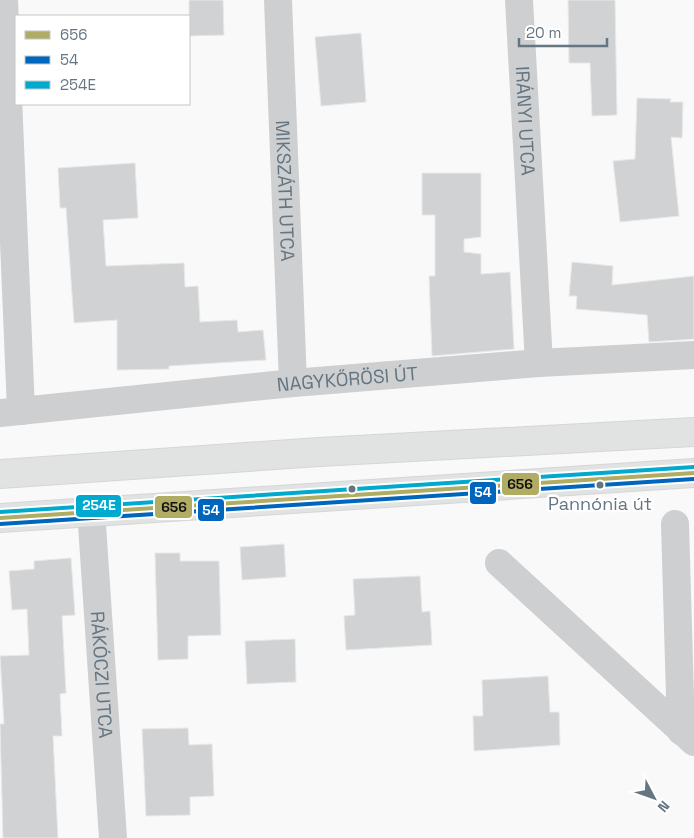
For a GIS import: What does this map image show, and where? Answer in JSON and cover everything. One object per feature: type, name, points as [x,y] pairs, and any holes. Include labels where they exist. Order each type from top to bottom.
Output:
[{"type":"main road","points":[[0,474],[319,452],[694,432]]},
{"type":"main road","points":[[0,518],[91,510],[694,473]]},
{"type":"street","points":[[4,0],[10,412]]},
{"type":"street","name":"MIKSZÁTH UTCA","points":[[278,0],[293,383]]},
{"type":"street","name":"IRÁNYI UTCA","points":[[519,0],[538,363]]},
{"type":"street","name":"NAGYKŐRÖSI ÚT","points":[[10,412],[293,383],[538,363],[694,355]]},
{"type":"street","name":"RÁKÓCZI UTCA","points":[[91,510],[113,838]]},
{"type":"street","points":[[675,524],[687,736]]},
{"type":"street","points":[[499,562],[687,736]]},
{"type":"building","points":[[189,0],[223,0],[224,35],[190,36]]},
{"type":"building","points":[[568,0],[615,0],[617,115],[592,116],[590,63],[569,63]]},
{"type":"building","points":[[361,33],[366,102],[321,106],[315,37]]},
{"type":"building","points":[[637,98],[671,99],[670,102],[683,102],[682,138],[671,137],[679,216],[620,222],[613,161],[635,159]]},
{"type":"building","points":[[135,163],[138,218],[103,220],[106,266],[184,263],[185,287],[198,286],[200,322],[237,320],[238,332],[263,330],[266,360],[169,366],[169,369],[117,370],[117,320],[74,323],[66,208],[60,208],[58,168]]},
{"type":"building","points":[[422,173],[481,173],[481,237],[464,239],[464,252],[481,254],[481,274],[510,272],[514,349],[432,356],[429,276],[435,276],[435,215],[422,215]]},
{"type":"building","points":[[572,262],[613,266],[612,285],[694,276],[694,339],[649,342],[647,315],[576,309],[577,296],[569,296]]},
{"type":"building","points":[[284,544],[286,577],[242,580],[240,547]]},
{"type":"building","points":[[155,553],[180,553],[180,561],[219,561],[221,635],[188,636],[188,659],[158,660]]},
{"type":"building","points":[[71,558],[75,615],[62,616],[66,693],[60,694],[62,736],[53,736],[58,838],[3,838],[0,724],[4,724],[0,656],[29,655],[27,609],[12,610],[9,571],[34,569],[34,561]]},
{"type":"building","points":[[420,576],[422,612],[430,611],[432,645],[346,650],[344,616],[355,615],[353,579]]},
{"type":"building","points":[[295,639],[296,682],[247,684],[245,641]]},
{"type":"building","points":[[548,676],[550,712],[559,712],[560,745],[474,751],[473,716],[483,716],[482,680]]},
{"type":"building","points":[[188,728],[189,745],[212,744],[214,796],[190,797],[190,815],[146,816],[142,729]]},
{"type":"transit line","name":"254E","points":[[0,512],[694,467]]},
{"type":"transit line","name":"656","points":[[0,518],[694,473]]},
{"type":"transit line","name":"54","points":[[0,524],[694,479]]},
{"type":"place","name":"Pannónia út","points":[[600,485]]}]
